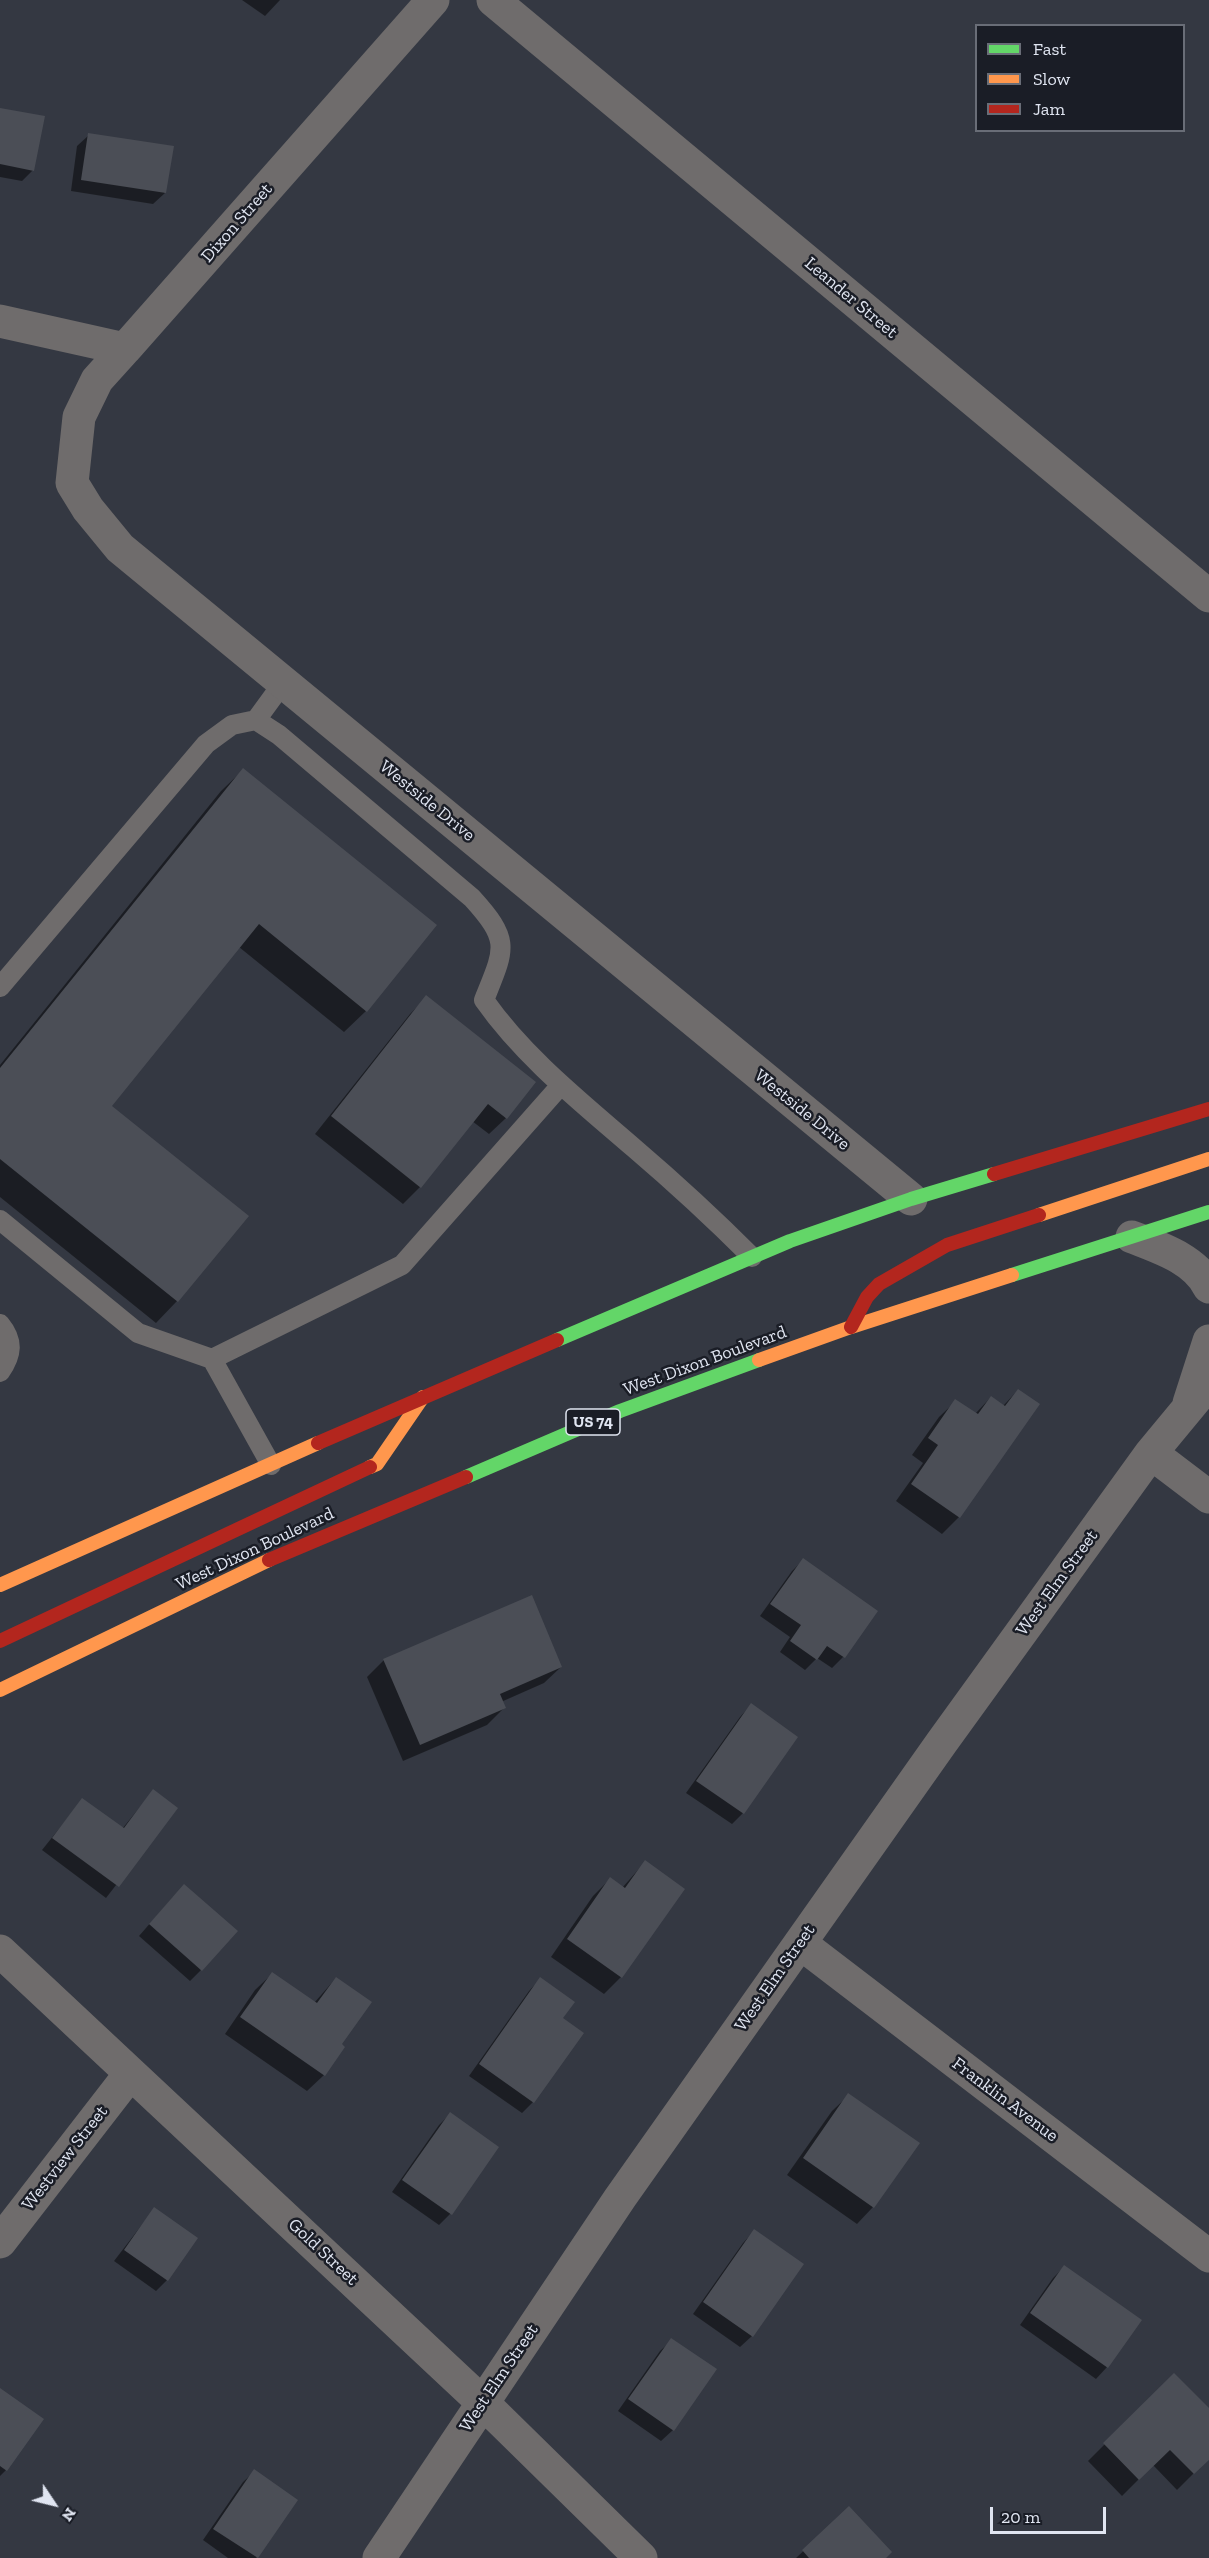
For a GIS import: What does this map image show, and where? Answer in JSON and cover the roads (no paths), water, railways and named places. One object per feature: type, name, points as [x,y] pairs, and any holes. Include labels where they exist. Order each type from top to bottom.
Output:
[{"type":"highway","points":[[0,1585],[424,1396],[752,1257],[911,1199],[1209,1109]]},
{"type":"highway","points":[[851,1328],[867,1297],[879,1284],[947,1245],[1209,1159]]},
{"type":"highway","name":"West Dixon Boulevard","points":[[0,1690],[269,1560],[620,1411],[851,1328],[1209,1212]]},
{"type":"highway","points":[[0,1641],[377,1464],[424,1396]]},
{"type":"street","name":"Dixon Street","points":[[125,349],[433,0]]},
{"type":"street","name":"Leander Street","points":[[493,0],[1209,596]]},
{"type":"street","points":[[0,321],[125,349]]},
{"type":"street","name":"Westside Drive","points":[[125,349],[97,380],[79,417],[72,483],[88,509],[120,548],[911,1199]]},
{"type":"street","points":[[1132,1237],[1167,1251],[1187,1263],[1204,1277],[1209,1287]]},
{"type":"street","name":"West Elm Street","points":[[1186,1410],[1209,1341]]},
{"type":"street","name":"West Elm Street","points":[[380,2558],[620,2198],[1151,1452],[1209,1383]]},
{"type":"street","points":[[1151,1452],[1209,1497]]},
{"type":"street","name":"Franklin Avenue","points":[[800,1943],[1209,2256]]},
{"type":"street","name":"Gold Street","points":[[0,1951],[482,2402],[641,2558]]},
{"type":"street","name":"Westview Street","points":[[0,2242],[130,2074]]},
{"type":"lane","points":[[0,987],[206,744],[232,725],[256,720],[283,683]]},
{"type":"lane","points":[[256,720],[279,735],[472,898],[496,924],[501,945],[496,970],[484,1000],[500,1023],[561,1085],[693,1198],[752,1257]]},
{"type":"lane","points":[[212,1359],[402,1264],[561,1085]]},
{"type":"lane","points":[[0,1220],[138,1333],[212,1359],[271,1465]]},
{"type":"lane","points":[[0,1324],[11,1343],[10,1355],[0,1372]]}]
